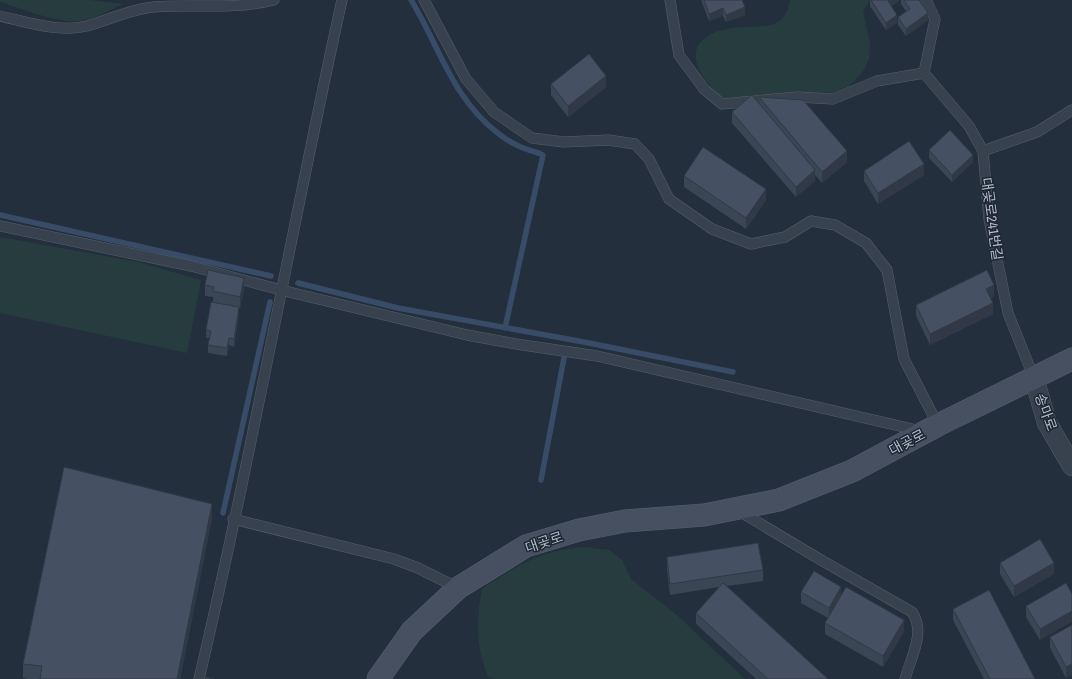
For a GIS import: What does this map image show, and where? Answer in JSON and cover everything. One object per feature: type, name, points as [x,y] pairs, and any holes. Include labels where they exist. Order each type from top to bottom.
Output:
[{"type":"street","name":"대곶로","points":[[378,679],[412,631],[458,588],[526,546],[579,530],[625,521],[704,515],[779,500],[852,471],[1072,359]]},
{"type":"street","name":"송마로","points":[[1034,378],[1047,423],[1072,466]]},
{"type":"lane","points":[[0,16],[57,27],[73,28],[87,26],[121,14],[152,7],[228,6],[260,4],[274,0]]},
{"type":"lane","points":[[198,679],[254,430],[281,290],[342,0]]},
{"type":"lane","points":[[424,0],[466,79],[494,112],[532,138],[564,142],[608,140],[635,144],[649,159],[669,199],[712,230],[751,244],[785,237],[811,220],[836,225],[866,243],[887,270],[904,359],[932,429]]},
{"type":"lane","points":[[670,0],[679,55],[704,89],[722,104],[797,97],[833,98],[876,82],[924,73],[935,19],[926,0]]},
{"type":"lane","name":"대곶로241번길","points":[[924,73],[969,126],[983,151],[989,219],[1008,313],[1034,378]]},
{"type":"lane","points":[[983,151],[1037,132],[1072,110]]},
{"type":"lane","points":[[0,226],[190,266],[281,290],[467,335],[624,362],[932,429]]},
{"type":"lane","points":[[736,508],[821,560],[912,612],[917,620],[918,632],[905,679]]},
{"type":"lane","points":[[233,519],[394,559],[418,568],[458,588]]},
{"type":"green space","points":[[0,0],[89,0],[123,4],[91,18],[79,21],[70,21],[40,15],[0,2]]},
{"type":"green space","points":[[790,0],[870,0],[863,11],[870,44],[869,59],[862,73],[849,86],[832,93],[798,92],[724,99],[704,78],[698,67],[696,57],[697,48],[703,39],[715,33],[732,28],[774,24],[781,20],[785,14]]},
{"type":"green space","points":[[0,237],[138,262],[201,280],[187,353],[0,313]]},
{"type":"green space","points":[[585,547],[609,550],[622,560],[631,579],[678,616],[745,679],[496,679],[488,677],[481,656],[478,633],[482,589],[518,566],[542,555],[555,551]]},
{"type":"building","points":[[704,0],[742,0],[745,7],[726,15],[723,8],[709,14]]},
{"type":"building","points":[[871,0],[889,0],[888,1],[897,15],[886,23]]},
{"type":"building","points":[[904,0],[919,0],[928,13],[906,29],[898,17],[910,9]]},
{"type":"building","points":[[589,54],[606,76],[568,106],[551,84]]},
{"type":"building","points":[[752,95],[815,170],[796,187],[732,112]]},
{"type":"building","points":[[759,97],[803,100],[847,151],[822,172]]},
{"type":"building","points":[[950,130],[973,155],[952,175],[929,150]]},
{"type":"building","points":[[909,141],[924,164],[878,193],[864,171]]},
{"type":"building","points":[[703,147],[766,189],[746,218],[684,176]]},
{"type":"building","points":[[208,270],[244,278],[240,297],[213,291],[214,287],[205,285]]},
{"type":"building","points":[[987,270],[994,285],[986,289],[993,303],[930,334],[916,305]]},
{"type":"building","points":[[211,302],[239,307],[234,339],[229,338],[227,348],[208,345],[211,331],[206,330]]},
{"type":"building","points":[[64,467],[212,504],[177,679],[40,679],[42,666],[23,664]]},
{"type":"building","points":[[1040,539],[1054,563],[1014,586],[1000,563]]},
{"type":"building","points":[[758,543],[763,570],[670,584],[667,557]]},
{"type":"building","points":[[814,571],[841,587],[829,608],[801,592]]},
{"type":"building","points":[[723,583],[828,679],[768,679],[696,613]]},
{"type":"building","points":[[1066,583],[1072,594],[1072,611],[1040,629],[1026,606]]},
{"type":"building","points":[[846,587],[904,620],[883,656],[825,623]]},
{"type":"building","points":[[989,590],[1035,679],[990,679],[953,609]]},
{"type":"building","points":[[1072,625],[1072,664],[1066,667],[1050,637]]},
{"type":"waterway","points":[[411,0],[448,72],[470,105],[483,120],[513,144],[543,155],[505,328]]},
{"type":"waterway","points":[[0,215],[271,276]]},
{"type":"waterway","points":[[298,283],[398,308],[589,343],[733,372]]},
{"type":"waterway","points":[[223,513],[270,302]]},
{"type":"waterway","points":[[541,480],[564,358]]}]
